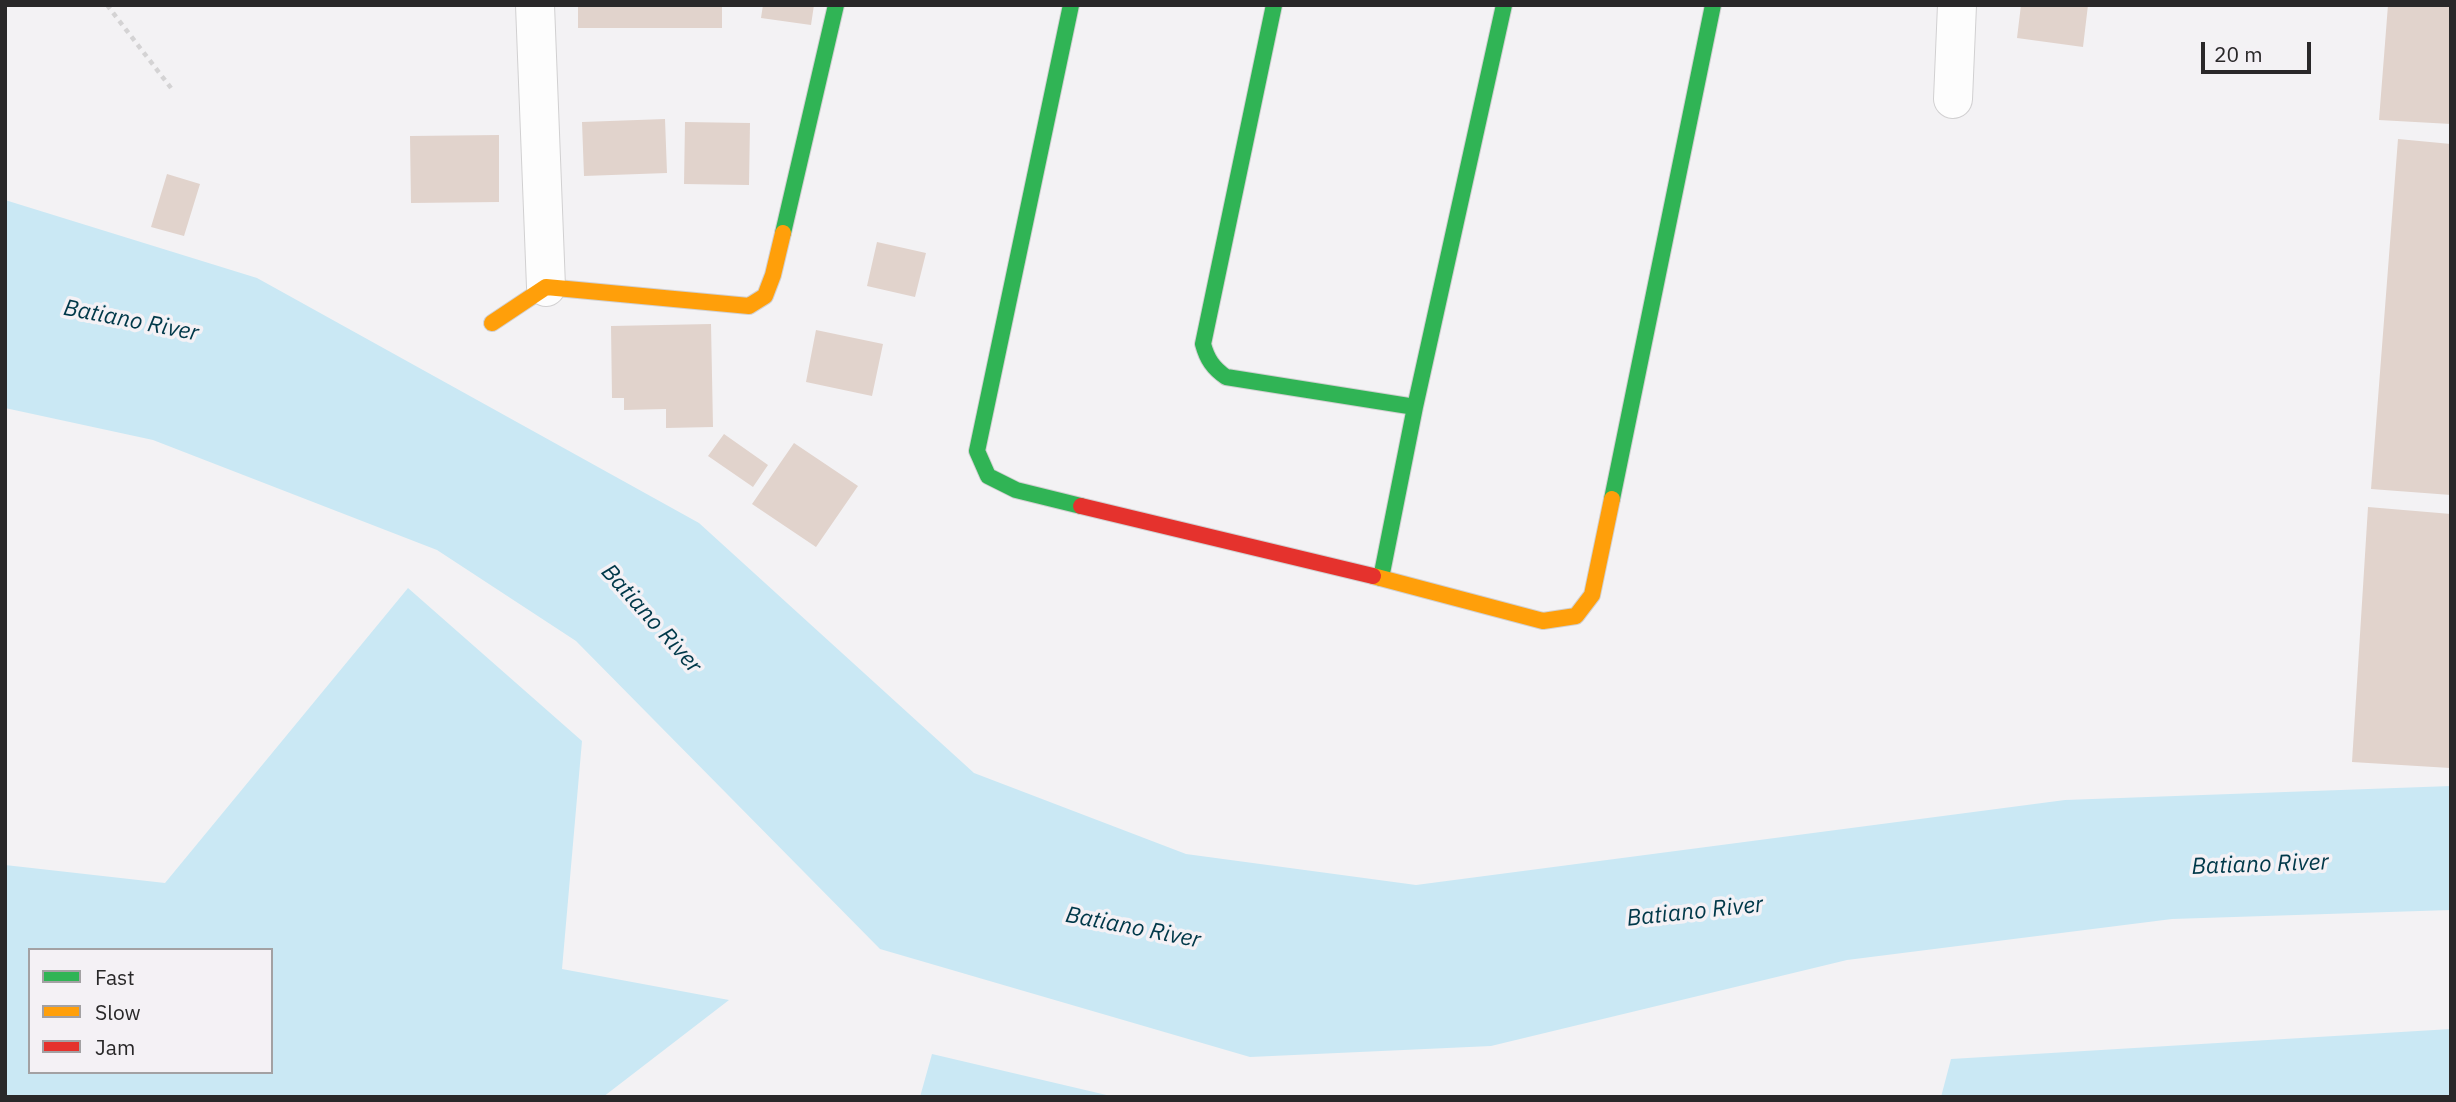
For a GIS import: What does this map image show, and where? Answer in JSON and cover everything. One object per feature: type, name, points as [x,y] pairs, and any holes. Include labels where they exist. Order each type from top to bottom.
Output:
[{"type":"street","points":[[535,5],[546,287]]},
{"type":"street","points":[[492,323],[546,287],[749,306],[765,296],[773,275],[836,5]]},
{"type":"street","points":[[1071,5],[977,451],[988,476],[1016,491],[1381,578],[1543,621],[1576,616],[1592,595],[1713,5]]},
{"type":"street","points":[[1274,5],[1203,344],[1206,358],[1215,370],[1226,377],[1415,407]]},
{"type":"street","points":[[1381,578],[1415,407],[1504,5]]},
{"type":"street","points":[[1953,99],[1957,5]]},
{"type":"path","points":[[107,5],[171,88]]},
{"type":"water","name":"Batiano River","points":[[5,200],[257,278],[699,523],[974,773],[1186,854],[1416,885],[2065,800],[2451,786],[2451,910],[2172,919],[1847,960],[1491,1046],[1250,1057],[880,949],[576,641],[437,550],[153,440],[5,408]]},
{"type":"water","points":[[408,588],[582,741],[562,969],[729,1000],[603,1097],[5,1097],[5,865],[165,883]]},
{"type":"water","points":[[2451,1029],[2451,1097],[1941,1097],[1951,1059]]},
{"type":"water","points":[[932,1054],[1115,1097],[920,1097]]},
{"type":"building","points":[[578,5],[722,5],[722,28],[578,28]]},
{"type":"building","points":[[763,5],[814,5],[811,25],[761,18]]},
{"type":"building","points":[[2021,5],[2088,5],[2083,47],[2017,38]]},
{"type":"building","points":[[2388,5],[2451,5],[2451,124],[2379,120]]},
{"type":"building","points":[[665,119],[667,173],[584,176],[582,122]]},
{"type":"building","points":[[685,122],[750,123],[749,185],[684,184]]},
{"type":"building","points":[[499,135],[499,202],[411,203],[410,136]]},
{"type":"building","points":[[2398,139],[2451,144],[2451,495],[2371,489]]},
{"type":"building","points":[[167,174],[200,184],[184,236],[151,227]]},
{"type":"building","points":[[877,242],[926,253],[915,297],[867,286]]},
{"type":"building","points":[[711,324],[713,427],[666,428],[666,409],[624,410],[624,398],[612,398],[611,326]]},
{"type":"building","points":[[816,330],[883,344],[872,396],[806,382]]},
{"type":"building","points":[[724,434],[768,465],[753,487],[708,456]]},
{"type":"building","points":[[794,443],[858,486],[816,547],[752,504]]},
{"type":"building","points":[[2368,507],[2451,514],[2450,768],[2352,762]]},
{"type":"traffic: fast","points":[[783,233],[836,5]]},
{"type":"traffic: fast","points":[[1071,5],[977,451],[988,476],[1016,490],[1081,506]]},
{"type":"traffic: fast","points":[[1274,5],[1203,344],[1214,367],[1226,377],[1415,407]]},
{"type":"traffic: fast","points":[[1381,578],[1415,407],[1504,5]]},
{"type":"traffic: fast","points":[[1612,499],[1713,5]]},
{"type":"traffic: slow","points":[[492,323],[546,287],[749,306],[765,296],[783,233]]},
{"type":"traffic: slow","points":[[1373,576],[1543,621],[1576,616],[1592,595],[1612,499]]},
{"type":"traffic: jam","points":[[1081,506],[1373,576]]}]
